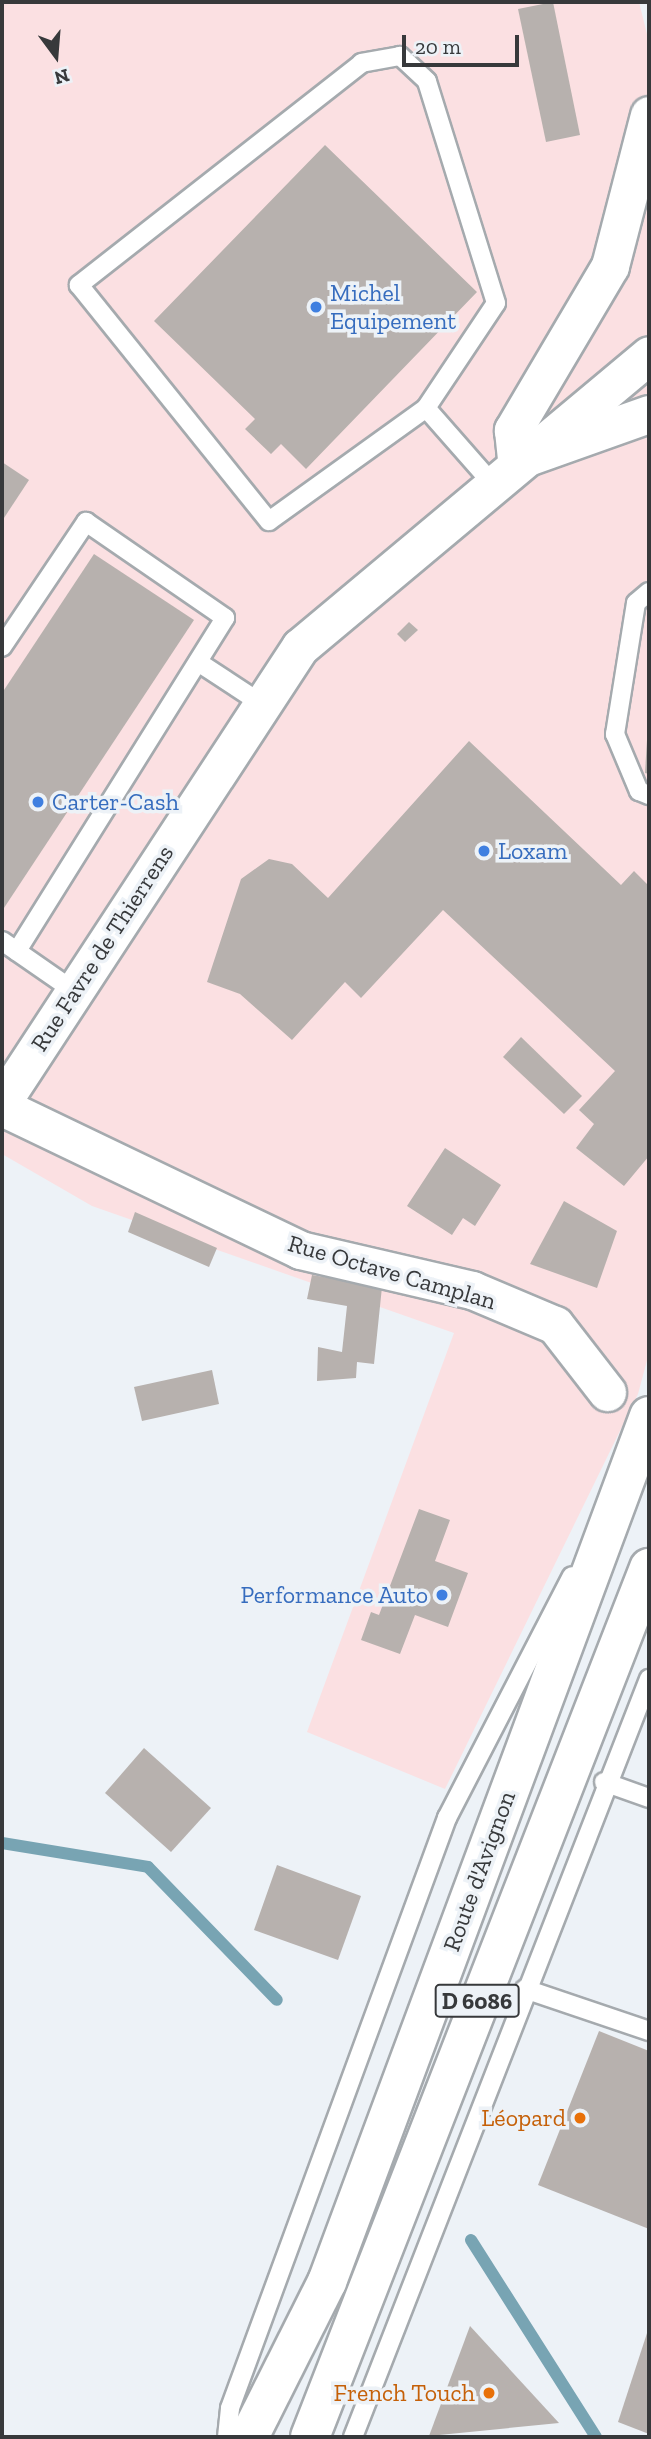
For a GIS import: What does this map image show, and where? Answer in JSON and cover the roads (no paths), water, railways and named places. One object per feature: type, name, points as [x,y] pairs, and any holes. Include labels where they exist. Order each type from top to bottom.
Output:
[{"type":"main road","name":"Route d'Avignon","points":[[249,2437],[327,2282],[644,1431]]},
{"type":"main road","name":"Route d'Avignon","points":[[310,2437],[649,1568]]},
{"type":"street","points":[[504,472],[513,430],[610,266],[649,115]]},
{"type":"street","name":"Rue Favre de Thierrens","points":[[2,1102],[300,647],[504,472],[649,355]]},
{"type":"street","name":"Rue Favre de Thierrens","points":[[504,472],[649,414]]},
{"type":"street","name":"Rue Octave Camplan","points":[[2,1107],[300,1250],[472,1290],[555,1325],[607,1392]]},
{"type":"lane","points":[[400,56],[427,80],[496,303],[426,408],[269,521],[79,285],[362,64],[400,56]]},
{"type":"lane","points":[[426,408],[504,472]]},
{"type":"lane","points":[[2,647],[86,522],[225,618],[9,946],[74,991]]},
{"type":"lane","points":[[649,592],[636,603],[615,734],[639,791],[649,795]]},
{"type":"lane","points":[[198,662],[262,704]]},
{"type":"lane","points":[[227,2437],[230,2408],[447,1818],[644,1431]]},
{"type":"lane","points":[[353,2437],[604,1782],[649,1679]]},
{"type":"lane","points":[[604,1782],[649,1798]]},
{"type":"lane","points":[[525,1989],[649,2030]]},
{"type":"waterway","points":[[2,1843],[148,1867],[277,2000]]},
{"type":"waterway","points":[[471,2240],[596,2437]]},
{"type":"place","name":"Michel Equipement","points":[[316,307]]},
{"type":"place","name":"Carter-Cash","points":[[38,802]]},
{"type":"place","name":"Loxam","points":[[484,851]]},
{"type":"place","name":"Performance Auto","points":[[442,1595]]},
{"type":"place","name":"Léopard","points":[[580,2118]]},
{"type":"place","name":"French Touch","points":[[489,2393]]}]
